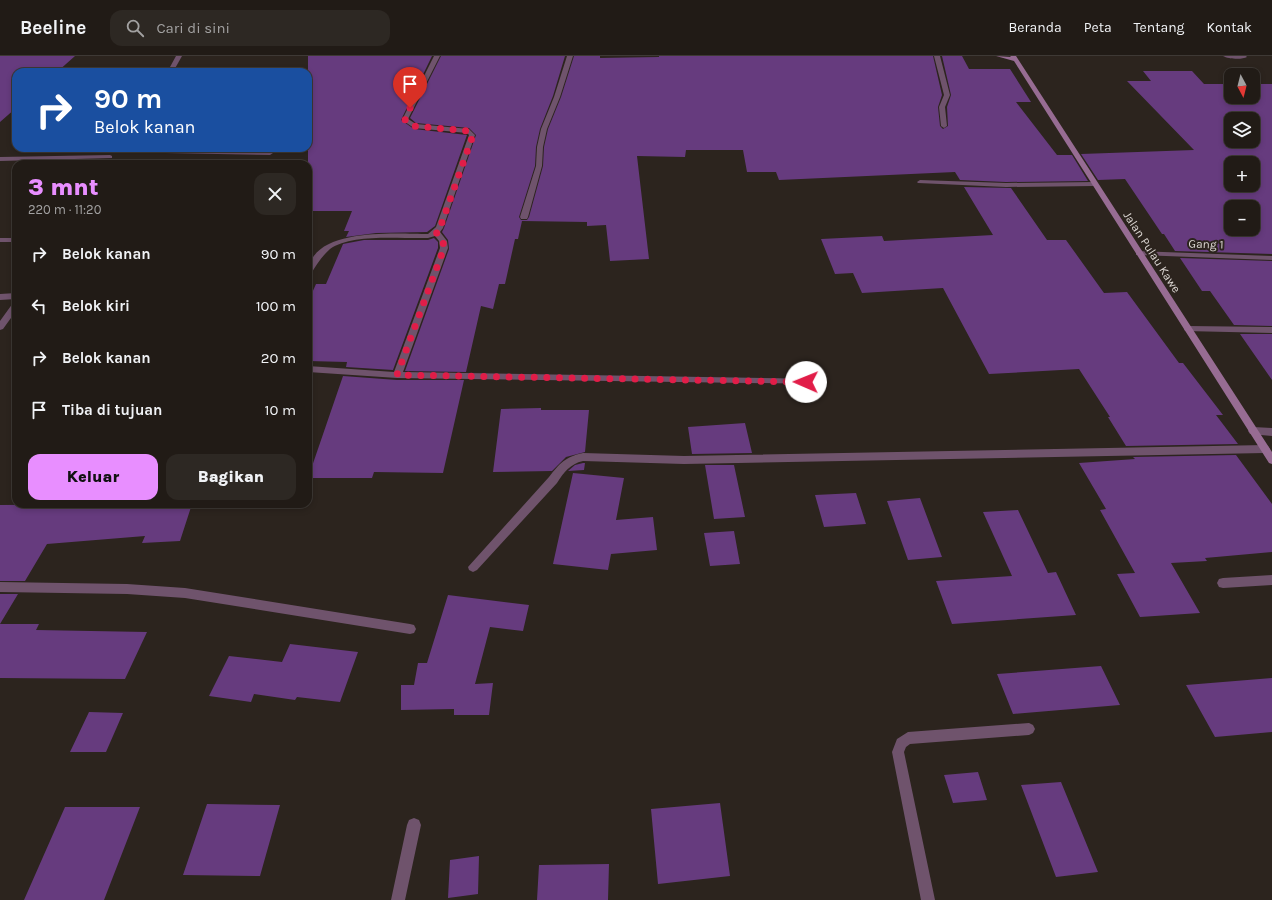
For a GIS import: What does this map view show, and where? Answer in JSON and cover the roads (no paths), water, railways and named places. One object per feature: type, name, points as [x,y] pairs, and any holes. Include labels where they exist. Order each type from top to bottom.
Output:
[{"type":"street","points":[[172,68],[179,56]]},
{"type":"street","points":[[312,266],[324,250],[338,242],[371,238],[428,236],[440,228],[472,138],[469,131],[414,126],[405,120],[437,56]]},
{"type":"street","points":[[524,217],[539,166],[540,148],[544,129],[557,97],[570,56]]},
{"type":"street","points":[[937,56],[946,95],[942,107],[944,126]]},
{"type":"street","points":[[999,56],[1014,58]]},
{"type":"street","points":[[1226,56],[1244,57]]},
{"type":"street","name":"Jalan Pulau Kawe","points":[[1014,58],[1272,460]]},
{"type":"street","points":[[0,158],[114,152],[270,153]]},
{"type":"street","points":[[920,182],[1094,184]]},
{"type":"street","points":[[397,375],[444,248],[443,242],[436,232]]},
{"type":"street","points":[[0,240],[12,240]]},
{"type":"street","name":"Gang 1","points":[[1139,253],[1272,258]]},
{"type":"street","points":[[0,298],[12,296]]},
{"type":"street","points":[[0,327],[12,310]]},
{"type":"street","points":[[1188,329],[1272,330]]},
{"type":"street","points":[[312,369],[397,375],[822,382]]},
{"type":"street","points":[[1253,431],[1272,432]]},
{"type":"street","points":[[473,567],[553,480],[563,466],[573,459],[583,456],[624,459],[684,460],[1265,449]]},
{"type":"street","points":[[1223,583],[1272,580]]},
{"type":"street","points":[[0,587],[127,589],[185,593],[410,629]]},
{"type":"street","points":[[928,900],[898,752],[901,743],[908,738],[1029,729]]},
{"type":"street","points":[[398,900],[414,826]]}]
